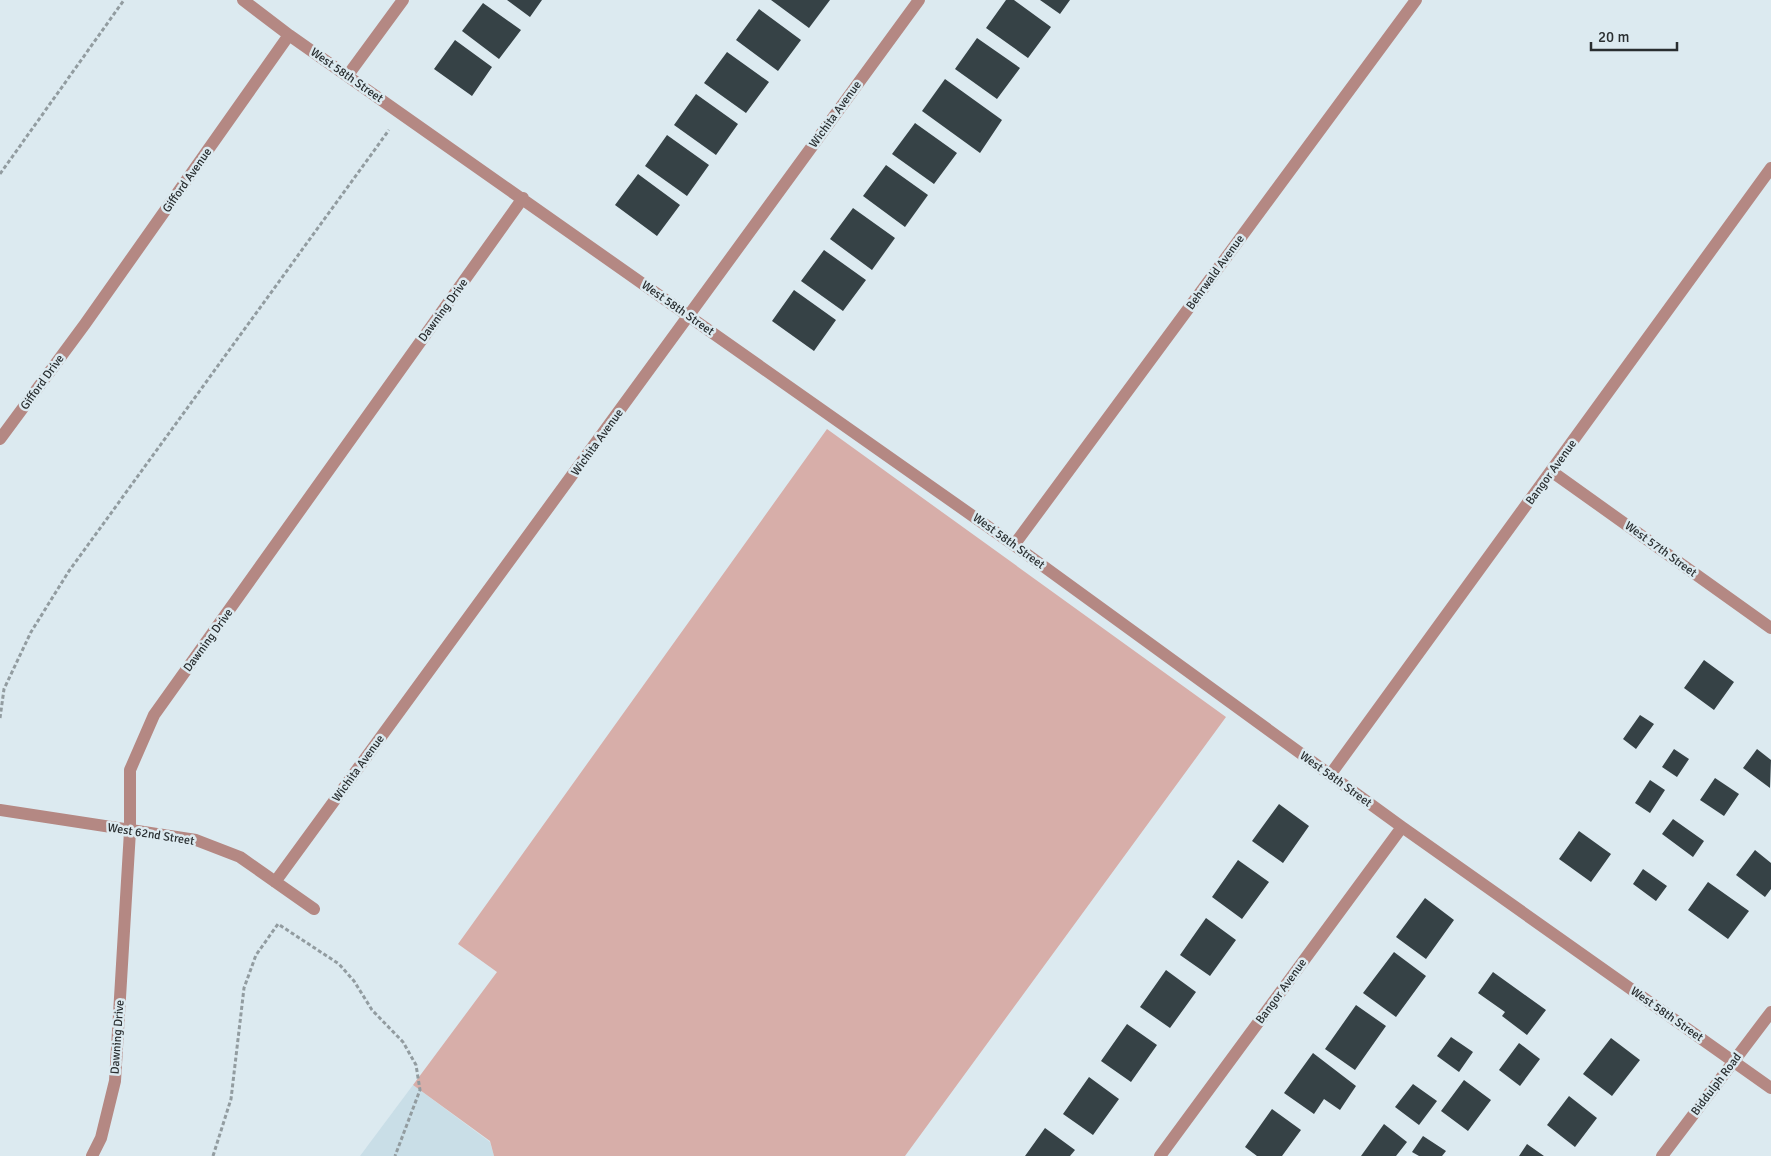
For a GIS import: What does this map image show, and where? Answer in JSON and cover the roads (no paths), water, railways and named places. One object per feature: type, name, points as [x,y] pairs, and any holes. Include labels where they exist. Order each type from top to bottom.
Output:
[{"type":"street","name":"West 58th Street","points":[[243,0],[289,35],[1014,545],[1402,827],[1771,1088]]},
{"type":"street","points":[[348,75],[402,0]]},
{"type":"street","name":"Wichita Avenue","points":[[275,882],[919,0]]},
{"type":"street","name":"Behrwald Avenue","points":[[1014,545],[1416,0]]},
{"type":"street","name":"Gifford Avenue","points":[[85,324],[289,35]]},
{"type":"street","name":"Bangor Avenue","points":[[1330,774],[1770,172]]},
{"type":"street","name":"Dawning Drive","points":[[92,1156],[101,1138],[115,1081],[130,831],[130,770],[154,715],[523,198]]},
{"type":"street","name":"Gifford Drive","points":[[0,439],[85,324]]},
{"type":"street","name":"West 57th Street","points":[[1551,471],[1771,628]]},
{"type":"street","name":"West 62nd Street","points":[[0,810],[196,840],[240,857],[314,909]]},
{"type":"street","name":"Bangor Avenue","points":[[1160,1156],[1402,827]]},
{"type":"street","name":"Biddulph Road","points":[[1662,1156],[1771,1012]]}]
